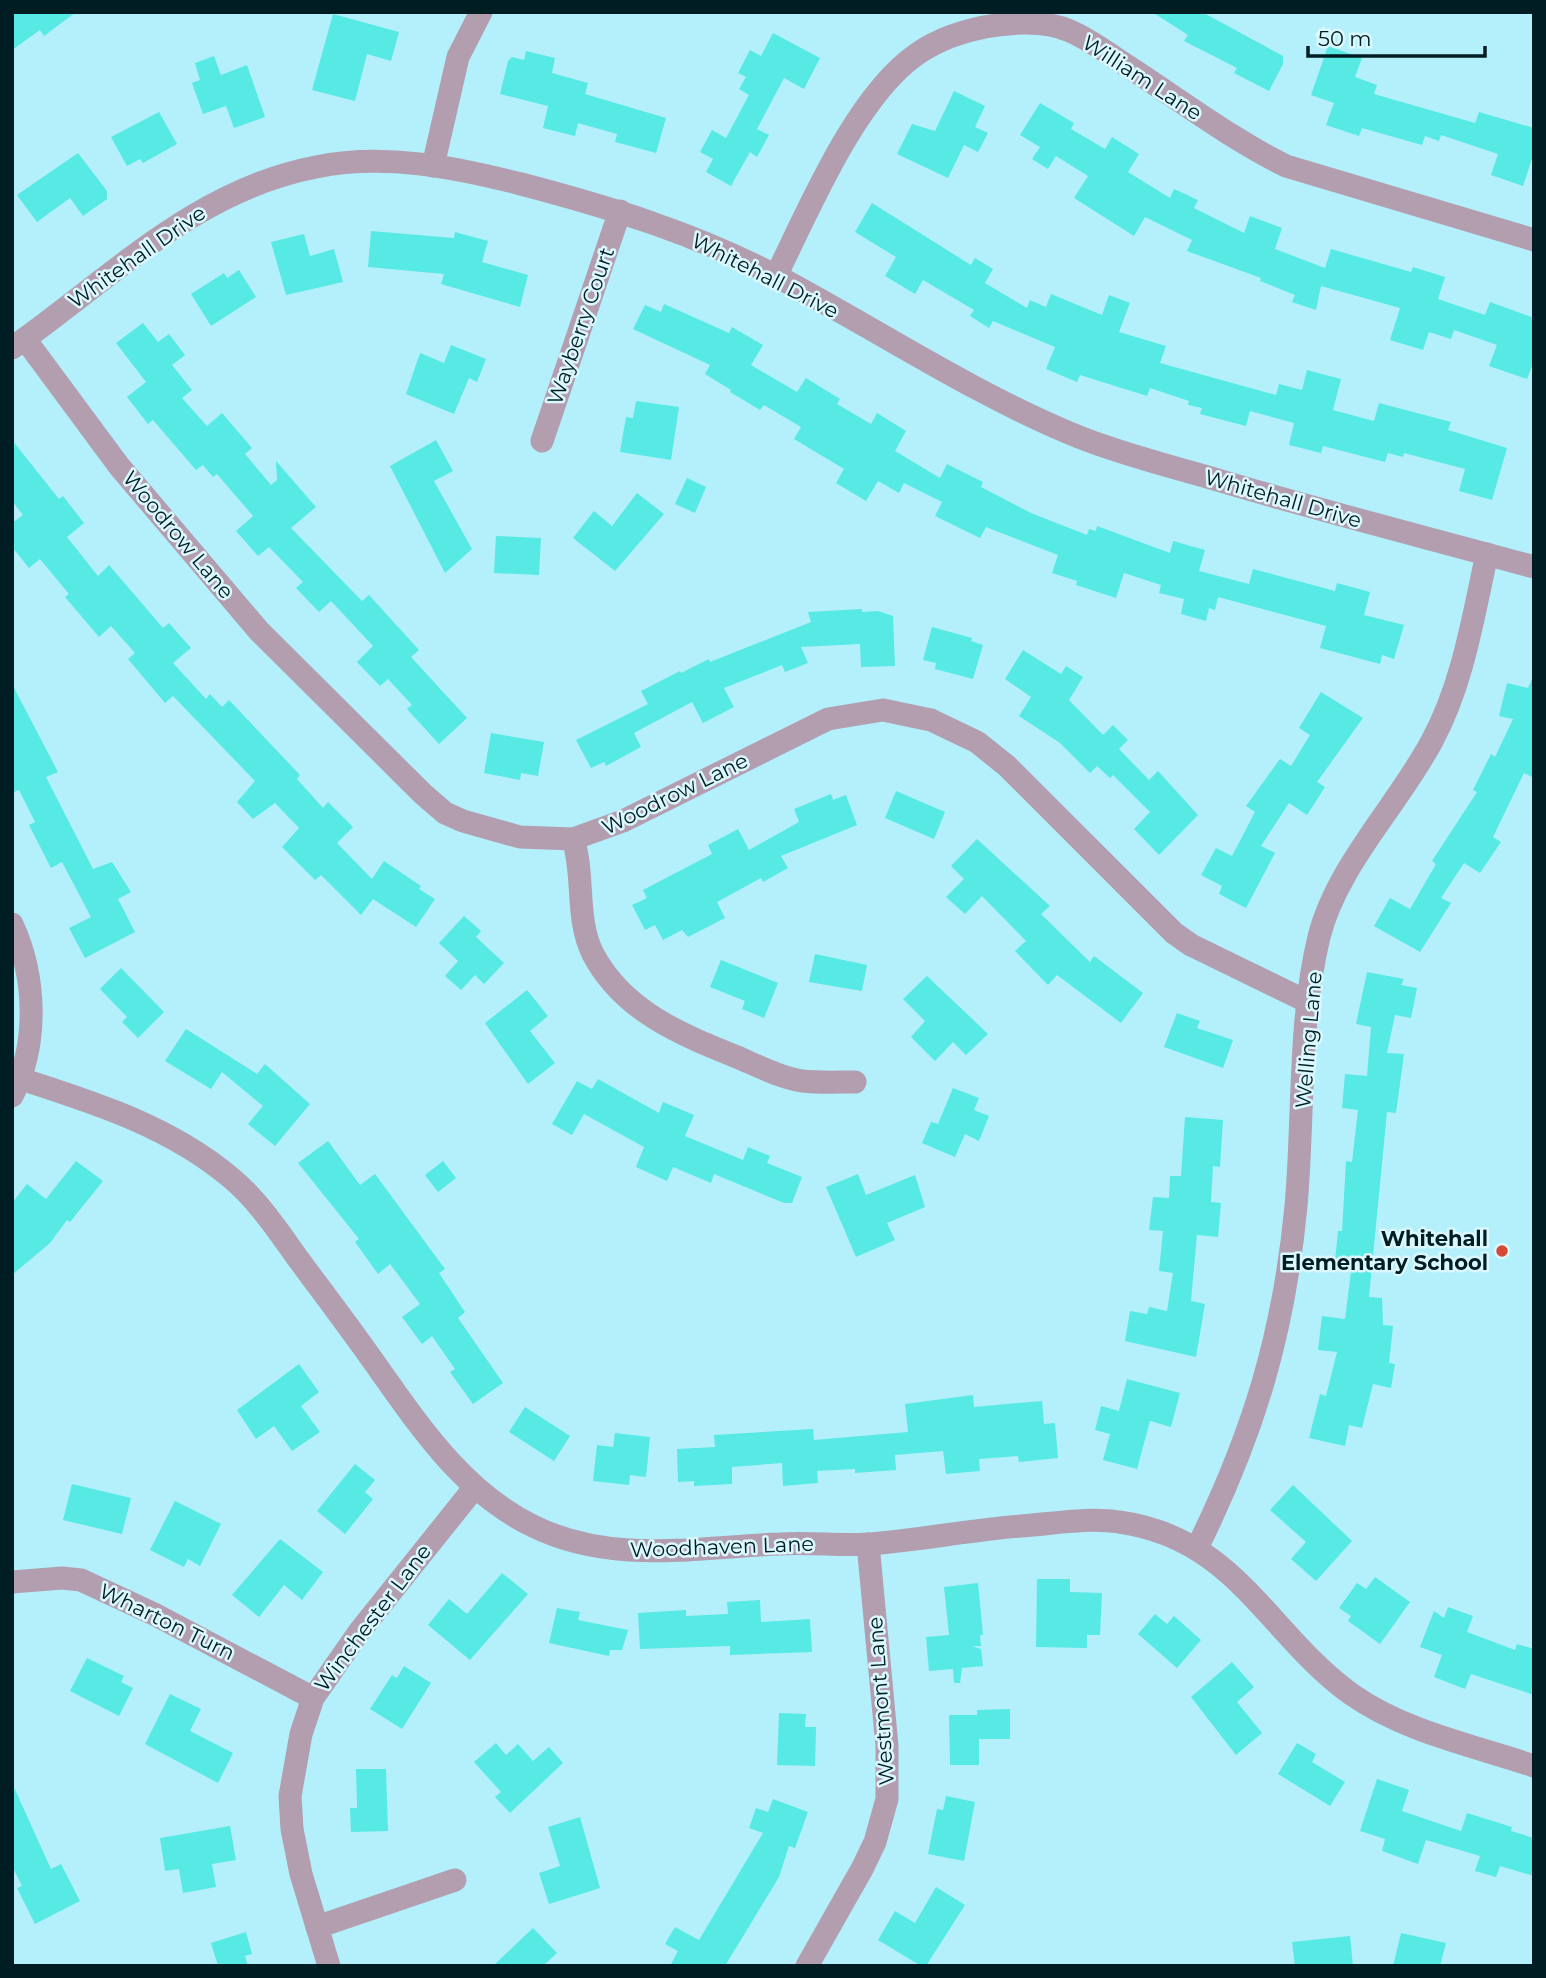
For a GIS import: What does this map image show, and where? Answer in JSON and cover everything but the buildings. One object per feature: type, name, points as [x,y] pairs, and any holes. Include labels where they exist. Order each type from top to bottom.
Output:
[{"type":"street","points":[[433,166],[457,57],[481,12]]},
{"type":"street","name":"William Lane","points":[[776,276],[814,198],[859,119],[891,77],[917,54],[946,38],[978,28],[1027,23],[1060,28],[1080,37],[1251,148],[1286,166],[1534,240]]},
{"type":"street","name":"Whitehall Drive","points":[[19,343],[173,228],[246,187],[270,177],[321,165],[374,161],[433,166],[492,177],[620,211],[706,243],[776,276],[1026,415],[1084,439],[1389,530],[1534,567]]},
{"type":"street","name":"Wayberry Court","points":[[542,441],[620,211]]},
{"type":"street","name":"Woodrow Lane","points":[[19,343],[259,631],[445,813],[490,831],[532,838],[573,839],[623,821],[828,719],[883,710],[910,714],[977,742],[1007,766],[1174,933],[1191,945],[1308,1002]]},
{"type":"street","name":"Welling Lane","points":[[1197,1548],[1231,1479],[1267,1373],[1284,1305],[1296,1204],[1308,1002],[1319,937],[1338,890],[1422,761],[1453,694],[1487,554]]},
{"type":"street","points":[[573,839],[577,851],[583,919],[593,954],[634,1005],[650,1017],[697,1041],[784,1076],[803,1081],[855,1082]]},
{"type":"street","points":[[12,924],[29,974],[30,1041],[17,1088]]},
{"type":"street","name":"Woodhaven Lane","points":[[17,1088],[144,1123],[187,1146],[232,1178],[279,1232],[414,1420],[475,1487],[538,1529],[608,1549],[696,1551],[779,1544],[869,1544],[992,1528],[1116,1521],[1173,1537],[1197,1548],[1235,1576],[1311,1658],[1368,1705],[1408,1725],[1534,1766]]},
{"type":"street","name":"Winchester Lane","points":[[329,1966],[299,1863],[292,1829],[290,1796],[299,1744],[313,1699],[359,1632],[475,1487]]},
{"type":"street","name":"Westmont Lane","points":[[807,1966],[867,1860],[887,1800],[887,1746],[869,1544]]},
{"type":"street","name":"Wharton Turn","points":[[12,1582],[61,1578],[81,1580],[177,1626],[313,1699]]},
{"type":"street","points":[[317,1927],[455,1880]]},
{"type":"place","name":"Whitehall Elementary School","points":[[1502,1251]]}]
